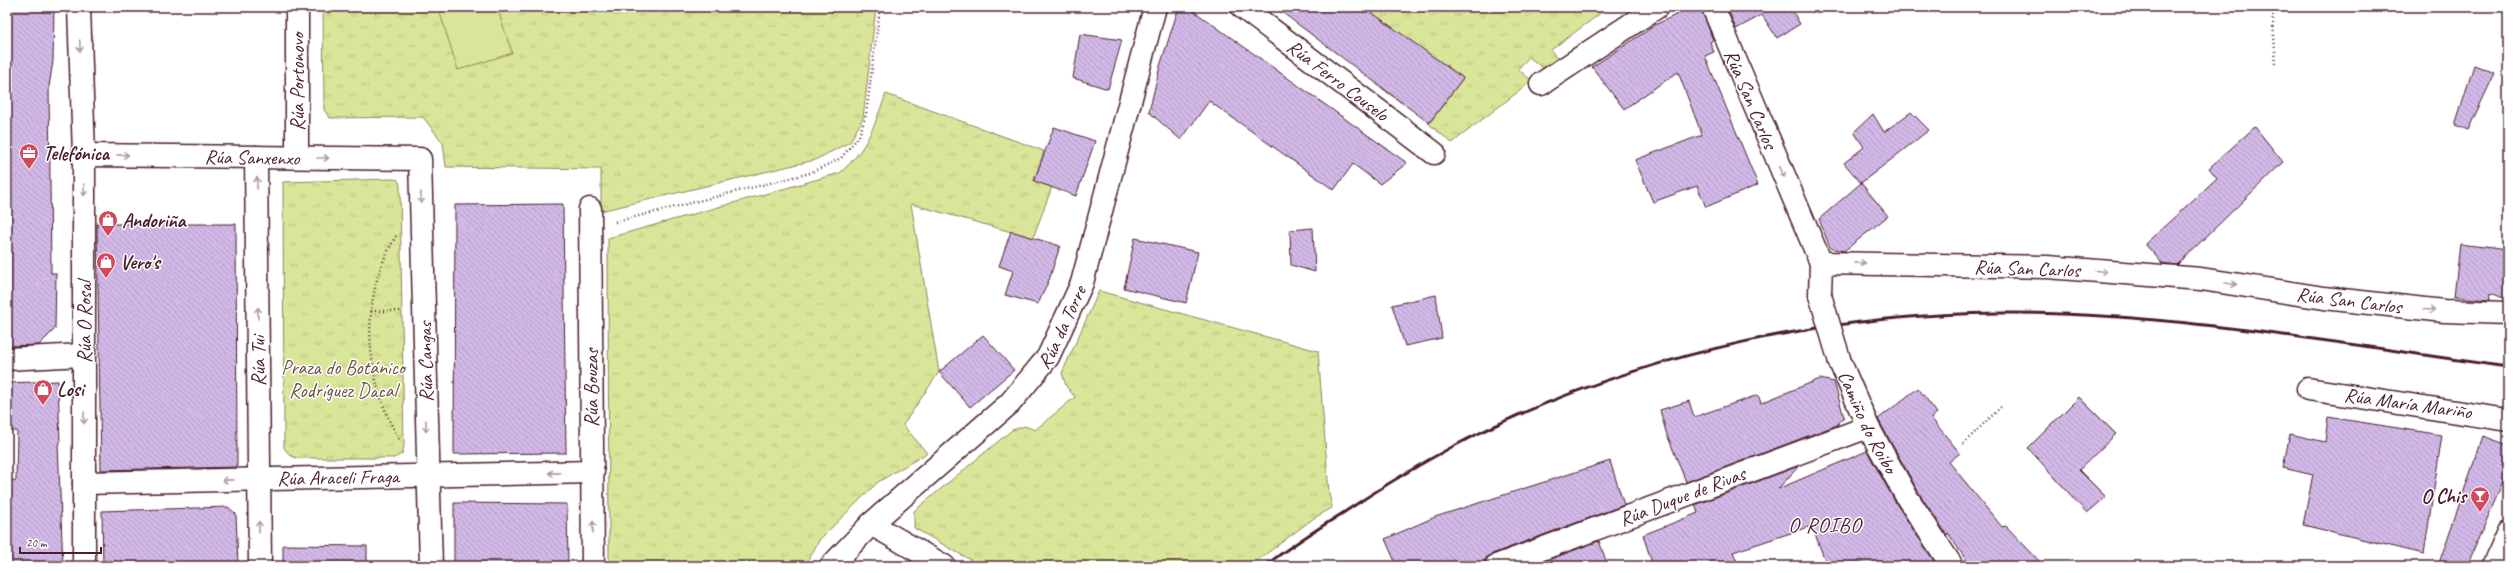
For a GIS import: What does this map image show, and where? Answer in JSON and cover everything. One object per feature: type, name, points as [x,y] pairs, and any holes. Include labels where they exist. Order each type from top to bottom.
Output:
[{"type":"street","name":"Rúa O Rosal","points":[[79,7],[84,155],[84,566]]},
{"type":"street","name":"Rúa Portonovo","points":[[296,7],[297,157]]},
{"type":"street","name":"Rúa da Torre","points":[[831,566],[871,524],[1010,403],[1048,357],[1082,283],[1155,7]]},
{"type":"street","name":"Rúa Ferro Couselo","points":[[1242,7],[1434,153]]},
{"type":"street","points":[[1541,84],[1656,7]]},
{"type":"street","name":"Rúa San Carlos","points":[[1713,7],[1821,263],[2047,267],[2202,279],[2324,298],[2444,312],[2508,313]]},
{"type":"street","name":"Rúa Sanxenxo","points":[[84,155],[420,159]]},
{"type":"street","name":"Rúa Tui","points":[[256,157],[260,566]]},
{"type":"street","name":"Rúa Cangas","points":[[420,159],[431,566]]},
{"type":"street","name":"Rúa Bouzas","points":[[590,219],[593,566]]},
{"type":"street","name":"Camiño do Roibo","points":[[1821,263],[1820,296],[1840,362],[1868,427],[1908,499],[1952,566]]},
{"type":"street","points":[[7,359],[83,355]]},
{"type":"street","name":"Rúa María Mariño","points":[[2308,389],[2508,420]]},
{"type":"street","name":"Rúa Duque de Rivas","points":[[1496,566],[1868,427]]},
{"type":"street","name":"Rúa Araceli Fraga","points":[[84,483],[592,472]]},
{"type":"street","points":[[871,524],[944,566]]},
{"type":"street","points":[[2493,566],[2508,532]]},
{"type":"path","points":[[590,219],[810,173],[841,158],[859,136],[866,115],[880,7]]},
{"type":"path","points":[[2272,7],[2276,65]]},
{"type":"path","points":[[398,234],[392,243],[373,297],[369,334],[380,399],[390,423],[404,446],[427,451]]},
{"type":"path","points":[[1963,444],[2003,405]]},
{"type":"green space","points":[[323,7],[876,7],[863,118],[850,142],[815,160],[601,211],[601,169],[446,167],[443,143],[423,117],[330,118],[324,110]]},
{"type":"green space","points":[[438,7],[497,7],[512,53],[458,70]]},
{"type":"green space","points":[[1364,7],[1609,7],[1551,50],[1557,59],[1544,69],[1529,57],[1518,69],[1532,81],[1452,143],[1429,124],[1463,78],[1437,59],[1403,104],[1376,84],[1409,40]]},
{"type":"green space","points":[[886,94],[1044,151],[1034,181],[1052,187],[1033,238],[911,204],[939,372],[903,425],[927,453],[878,482],[820,539],[805,566],[609,566],[608,238],[840,173],[857,155],[869,137]]},
{"type":"green space","name":"Praza do Botánico Rodríguez Dacal","points":[[398,180],[400,185],[404,446],[402,454],[394,458],[296,458],[290,455],[284,448],[283,182]]},
{"type":"green space","points":[[1099,291],[1318,351],[1329,493],[1332,508],[1314,518],[1250,566],[981,566],[914,528],[914,511],[1012,430],[1025,426],[1035,430],[1075,397],[1066,386],[1062,373]]},
{"type":"building","points":[[7,7],[54,7],[53,61],[49,87],[51,273],[56,273],[55,329],[39,345],[7,346]]},
{"type":"building","points":[[1179,7],[1188,7],[1407,163],[1380,184],[1353,164],[1334,190],[1209,101],[1181,140],[1149,112],[1160,66]]},
{"type":"building","points":[[1275,7],[1364,7],[1463,78],[1429,123]]},
{"type":"building","points":[[1692,7],[1701,7],[1713,40],[1710,42],[1714,52],[1705,56],[1758,185],[1706,207],[1697,186],[1653,202],[1635,160],[1702,135],[1678,72],[1624,109],[1592,67],[1657,24]]},
{"type":"building","points":[[1727,7],[1790,7],[1800,24],[1777,38],[1762,15],[1736,29]]},
{"type":"building","points":[[1080,34],[1122,40],[1108,89],[1073,78]]},
{"type":"building","points":[[2474,65],[2495,73],[2468,130],[2455,125]]},
{"type":"building","points":[[1911,112],[1929,130],[1861,183],[1844,163],[1864,147],[1854,132],[1873,114],[1884,132]]},
{"type":"building","points":[[1054,127],[1095,141],[1076,196],[1034,181]]},
{"type":"building","points":[[2255,127],[2283,162],[2177,265],[2162,263],[2145,244],[2217,178],[2209,168]]},
{"type":"building","points":[[1861,183],[1888,216],[1844,251],[1830,248],[1819,219]]},
{"type":"building","points":[[563,204],[566,453],[454,454],[455,205]]},
{"type":"building","points":[[97,224],[236,224],[237,467],[101,470]]},
{"type":"building","points":[[1313,228],[1315,272],[1291,265],[1290,230]]},
{"type":"building","points":[[1011,231],[1060,246],[1049,280],[1038,304],[1005,295],[1013,271],[999,266]]},
{"type":"building","points":[[1135,238],[1198,252],[1186,303],[1124,288]]},
{"type":"building","points":[[2460,244],[2508,250],[2508,300],[2491,293],[2490,300],[2454,297]]},
{"type":"building","points":[[1436,295],[1442,338],[1405,346],[1392,305]]},
{"type":"building","points":[[983,335],[1014,370],[970,407],[939,372]]},
{"type":"building","points":[[1820,379],[1834,382],[1844,417],[1837,425],[1686,482],[1666,432],[1660,410],[1689,401],[1694,417],[1758,395],[1761,403]]},
{"type":"building","points":[[58,381],[60,444],[58,444],[63,566],[7,566],[7,481],[16,480],[17,431],[7,431],[7,383]]},
{"type":"building","points":[[1918,388],[1937,413],[1931,418],[1960,453],[1949,462],[2002,527],[2006,526],[2044,566],[1970,566],[1948,533],[1947,535],[1919,493],[1878,419]]},
{"type":"building","points":[[2079,397],[2116,434],[2079,470],[2106,497],[2087,513],[2028,448]]},
{"type":"building","points":[[2328,417],[2442,435],[2424,554],[2303,525],[2313,475],[2283,468],[2290,434],[2325,442]]},
{"type":"building","points":[[2483,436],[2508,445],[2508,470],[2467,566],[2438,566]]},
{"type":"building","points":[[1867,451],[1897,505],[1934,561],[1932,566],[1827,566],[1812,526],[1733,552],[1739,566],[1653,566],[1643,535],[1698,513],[1695,505],[1799,466],[1778,489]]},
{"type":"building","points":[[1610,461],[1624,505],[1492,554],[1486,558],[1484,566],[1397,566],[1385,539],[1435,517]]},
{"type":"building","points":[[454,503],[567,504],[568,566],[454,566]]},
{"type":"building","points":[[228,507],[236,514],[238,566],[103,566],[102,511]]},
{"type":"building","points":[[1599,541],[1608,566],[1532,566]]},
{"type":"building","points":[[283,545],[367,546],[367,566],[283,566]]},
{"type":"railway","points":[[1265,566],[1304,538],[1404,474],[1444,451],[1505,421],[1563,396],[1623,375],[1685,356],[1747,341],[1811,329],[1874,320],[1938,315],[2001,313],[2064,314],[2128,318],[2255,331],[2508,367]]},
{"type":"place","name":"Telefónica","points":[[29,170]]},
{"type":"place","name":"Andoriña","points":[[108,237]]},
{"type":"place","name":"Vero's","points":[[106,279]]},
{"type":"place","name":"Losi","points":[[43,406]]},
{"type":"place","name":"O Chis","points":[[2480,513]]},
{"type":"district","name":"O ROIBO","points":[[1825,525]]}]
